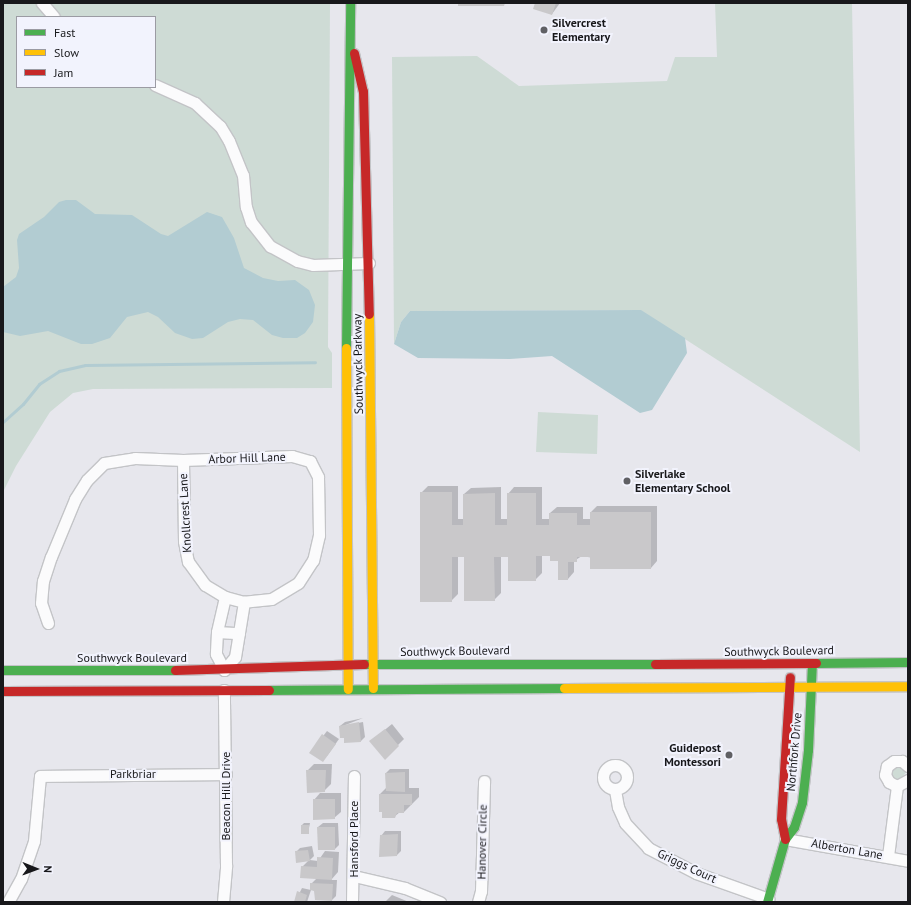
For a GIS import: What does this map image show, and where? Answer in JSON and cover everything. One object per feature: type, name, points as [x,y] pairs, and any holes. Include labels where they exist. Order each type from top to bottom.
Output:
[{"type":"street","points":[[42,3],[53,16]]},
{"type":"street","name":"Southwyck Parkway","points":[[348,689],[345,264],[347,87],[351,41],[350,3]]},
{"type":"street","name":"Southwyck Parkway","points":[[351,41],[363,91],[369,263],[373,688]]},
{"type":"street","points":[[156,85],[196,103],[220,126],[229,141],[243,174],[246,207],[251,222],[270,246],[298,261],[313,265],[369,263]]},
{"type":"street","name":"Arbor Hill Lane","points":[[48,623],[41,604],[43,581],[61,527],[86,480],[104,462],[135,458],[183,460],[292,456],[310,461],[318,478],[319,535],[313,560],[298,583],[271,599],[244,602]]},
{"type":"street","name":"Knollcrest Lane","points":[[183,460],[184,541],[188,562],[205,585],[225,597],[244,602]]},
{"type":"street","points":[[347,464],[372,464]]},
{"type":"street","points":[[224,690],[224,670],[216,654],[216,632],[225,597]]},
{"type":"street","points":[[224,670],[235,657],[244,602]]},
{"type":"street","points":[[216,632],[239,633]]},
{"type":"street","points":[[512,662],[512,688]]},
{"type":"street","name":"Southwyck Boulevard","points":[[3,670],[224,670],[349,664],[512,662],[639,675],[790,686],[908,686]]},
{"type":"street","name":"Southwyck Boulevard","points":[[3,691],[512,688],[639,675],[790,663],[908,662]]},
{"type":"street","name":"Northfork Drive","points":[[786,839],[781,819],[790,686],[790,663]]},
{"type":"street","name":"Northfork Drive","points":[[768,900],[786,839],[794,827],[802,802],[808,750],[812,663]]},
{"type":"street","name":"Beacon Hill Drive","points":[[223,902],[226,865],[224,690]]},
{"type":"street","points":[[897,786],[886,779],[887,766],[898,760],[908,766]]},
{"type":"street","name":"Parkbriar","points":[[8,902],[21,879],[34,841],[40,776],[226,774]]},
{"type":"street","name":"Hansford Place","points":[[352,902],[354,876],[354,776]]},
{"type":"street","name":"Hanover Circle","points":[[478,902],[481,891],[484,780]]},
{"type":"street","points":[[897,786],[908,780]]},
{"type":"street","points":[[888,856],[897,786]]},
{"type":"street","name":"Griggs Court","points":[[615,790],[618,807],[625,823],[648,848],[696,873],[768,900]]},
{"type":"street","name":"Alberton Lane","points":[[786,839],[888,856],[908,861]]},
{"type":"street","points":[[354,876],[405,888],[440,902]]},
{"type":"shaded area","points":[[3,3],[330,3],[328,347],[332,353],[332,388],[93,389],[73,393],[50,412],[16,466],[3,492]]},
{"type":"shaded area","points":[[715,3],[852,3],[860,452],[640,310],[410,311],[401,322],[394,344],[392,57],[477,56],[519,86],[667,81],[675,57],[717,57]]},
{"type":"shaded area","points":[[538,412],[598,415],[597,454],[536,452]]},
{"type":"shaded area","points":[[889,758],[907,771],[900,780],[891,781]]},
{"type":"water","points":[[76,200],[95,214],[132,215],[161,234],[168,236],[207,212],[222,217],[234,238],[244,268],[263,278],[278,281],[295,280],[309,290],[315,305],[313,322],[305,333],[297,338],[283,338],[272,335],[253,320],[240,319],[228,322],[203,338],[192,339],[175,333],[158,317],[148,312],[127,317],[110,338],[92,344],[81,344],[48,331],[20,336],[3,332],[3,287],[16,277],[19,268],[17,240],[19,234],[44,217],[59,202]]},
{"type":"water","points":[[641,310],[685,338],[687,353],[652,410],[640,413],[552,356],[510,359],[418,358],[394,344],[401,322],[410,311]]},
{"type":"building","points":[[458,3],[505,3],[504,6],[458,6]]},
{"type":"building","name":"Silvercrest Elementary","points":[[535,3],[556,3],[552,15],[533,9]]},
{"type":"building","name":"Silverlake Elementary School","points":[[420,492],[452,492],[452,525],[463,525],[463,494],[495,493],[495,525],[507,525],[507,493],[536,493],[536,525],[549,525],[549,513],[577,513],[577,525],[590,525],[590,512],[651,512],[651,569],[590,569],[590,557],[577,557],[577,562],[568,562],[568,580],[558,580],[558,561],[550,561],[550,556],[536,556],[536,581],[508,581],[508,557],[494,557],[495,601],[464,601],[464,557],[452,557],[452,602],[420,602]]},
{"type":"building","points":[[359,722],[361,742],[344,743],[344,738],[340,738],[339,726]]},
{"type":"building","points":[[385,729],[399,746],[385,760],[369,741]]},
{"type":"building","points":[[322,734],[336,744],[323,762],[309,753]]},
{"type":"building","points":[[306,770],[326,770],[325,792],[307,793]]},
{"type":"building","points":[[405,772],[405,792],[386,791],[385,773]]},
{"type":"building","points":[[379,794],[412,794],[412,805],[404,805],[404,813],[397,813],[395,818],[382,818],[382,812],[379,812]]},
{"type":"building","points":[[313,799],[335,799],[335,819],[313,820]]},
{"type":"building","points":[[301,825],[309,825],[309,834],[301,834]]},
{"type":"building","points":[[317,827],[335,827],[335,850],[318,850]]},
{"type":"building","points":[[398,834],[397,856],[379,857],[380,835]]},
{"type":"building","points":[[308,850],[310,861],[296,863],[295,851]]},
{"type":"building","points":[[317,857],[333,858],[332,880],[300,878],[301,866],[317,867]]},
{"type":"building","points":[[310,883],[333,884],[332,901],[315,900],[314,891],[310,890]]},
{"type":"building","points":[[297,891],[307,895],[305,902],[294,902]]},
{"type":"waterway","points":[[3,422],[23,404],[39,384],[59,371],[85,365],[315,362]]},
{"type":"traffic: fast","points":[[346,348],[350,3]]},
{"type":"traffic: fast","points":[[816,663],[908,662]]},
{"type":"traffic: fast","points":[[767,902],[785,839],[794,827],[802,802],[808,750],[812,663]]},
{"type":"traffic: fast","points":[[364,664],[655,664]]},
{"type":"traffic: fast","points":[[3,670],[175,670]]},
{"type":"traffic: fast","points":[[269,690],[564,688]]},
{"type":"traffic: slow","points":[[369,314],[373,688]]},
{"type":"traffic: slow","points":[[346,348],[348,689]]},
{"type":"traffic: slow","points":[[564,688],[908,686]]},
{"type":"traffic: jam","points":[[354,53],[363,91],[369,314]]},
{"type":"traffic: jam","points":[[655,664],[816,663]]},
{"type":"traffic: jam","points":[[175,670],[364,664]]},
{"type":"traffic: jam","points":[[785,839],[781,819],[790,677]]},
{"type":"traffic: jam","points":[[3,691],[269,690]]},
{"type":"place","name":"Silvercrest Elementary","points":[[544,30]]},
{"type":"place","name":"Silverlake Elementary School","points":[[627,481]]},
{"type":"place","name":"Guidepost Montessori","points":[[729,755]]}]
